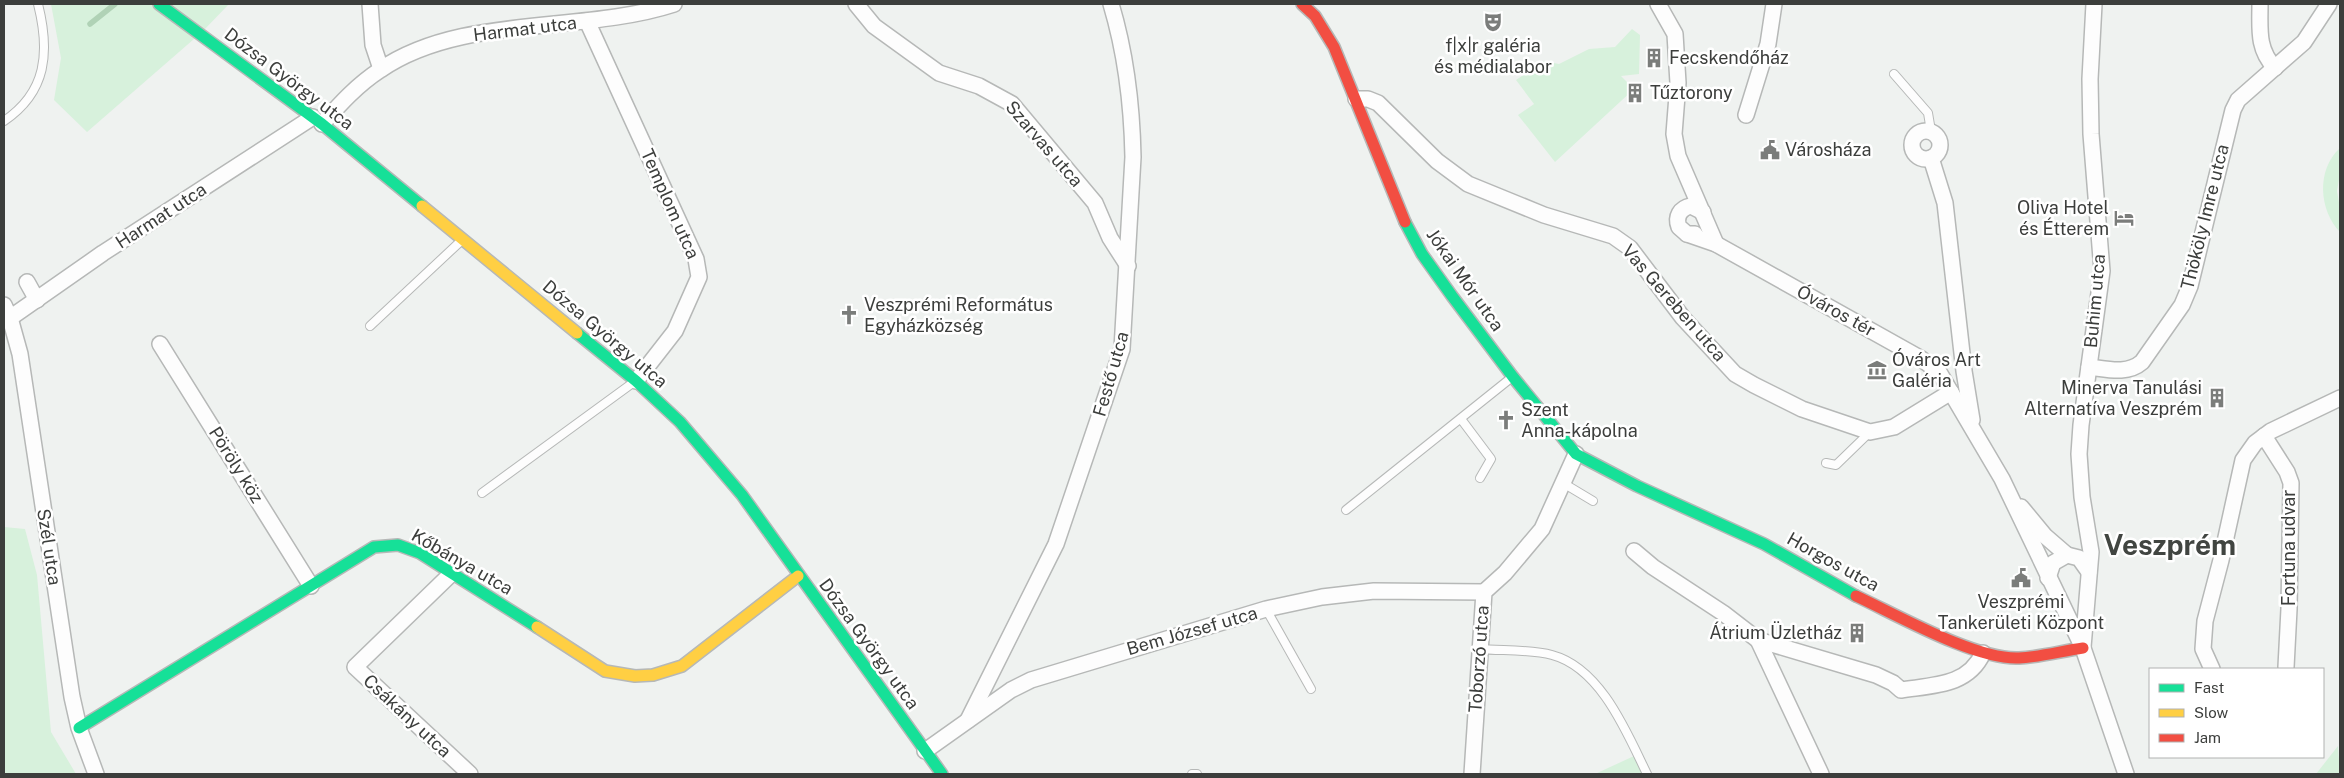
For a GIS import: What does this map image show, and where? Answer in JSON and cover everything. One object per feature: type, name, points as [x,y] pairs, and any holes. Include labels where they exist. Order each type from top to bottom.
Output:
[{"type":"street","name":"Dózsa György utca","points":[[159,4],[318,121],[464,238],[636,381],[680,422],[742,496],[925,751],[937,773]]},
{"type":"street","points":[[370,4],[373,45],[381,69]]},
{"type":"street","name":"Harmat utca","points":[[7,311],[37,300],[104,253],[318,121],[349,93],[381,69],[427,46],[447,40],[645,12],[674,4]]},
{"type":"street","name":"Szarvas utca","points":[[856,4],[874,26],[939,73],[979,86],[1012,104],[1095,203],[1110,238],[1128,266]]},
{"type":"street","name":"Festő utca","points":[[968,720],[1056,544],[1122,349],[1128,266],[1132,126],[1130,89],[1111,4]]},
{"type":"street","name":"Jókai Mór utca","points":[[1302,4],[1315,16],[1334,48],[1408,228],[1422,254],[1513,377],[1576,454]]},
{"type":"street","points":[[1658,4],[1675,34],[1678,83],[1674,134],[1678,156],[1716,244]]},
{"type":"street","points":[[1746,115],[1768,44],[1774,4]]},
{"type":"street","name":"Buhim utca","points":[[2083,648],[2090,538],[2082,497],[2079,454],[2080,425],[2102,272],[2091,134],[2090,79],[2094,4]]},
{"type":"street","points":[[2260,4],[2260,40],[2270,73],[2304,42],[2329,4]]},
{"type":"street","name":"Templom utca","points":[[587,21],[696,259],[699,277],[675,331],[636,381]]},
{"type":"street","name":"Thököly Imre utca","points":[[2089,367],[2124,370],[2135,368],[2142,362],[2182,304],[2190,286],[2233,110],[2238,100],[2270,73]]},
{"type":"street","name":"Vas Gereben utca","points":[[1356,98],[1368,98],[1378,103],[1437,161],[1468,184],[1544,215],[1613,236],[1630,248],[1683,318],[1736,374],[1802,409],[1870,432]]},
{"type":"street","points":[[1931,131],[1938,136],[1940,145],[1938,153],[1931,158],[1917,156],[1912,143],[1921,132],[1931,131]]},
{"type":"street","points":[[1931,158],[1945,203],[1964,371],[1975,431]]},
{"type":"street","points":[[1691,206],[1705,216],[1700,232],[1692,235],[1687,234],[1678,223],[1682,209],[1691,206]]},
{"type":"street","name":"Óváros tér","points":[[1687,234],[1716,244],[1920,358],[1939,372],[2002,479]]},
{"type":"street","points":[[27,282],[37,300]]},
{"type":"street","name":"Szél utca","points":[[7,311],[20,354],[72,697],[79,728],[96,774]]},
{"type":"street","name":"Pöröly köz","points":[[160,344],[311,586]]},
{"type":"street","points":[[1870,432],[1894,427],[1951,392]]},
{"type":"street","points":[[2212,668],[2203,649],[2205,621],[2222,560],[2243,460],[2255,444],[2271,430],[2340,398]]},
{"type":"street","name":"Fortuna udvar","points":[[2264,436],[2287,472],[2290,484],[2290,599],[2286,667]]},
{"type":"street","name":"Toborzó utca","points":[[1472,774],[1484,592],[1505,573],[1542,528],[1576,454]]},
{"type":"street","name":"Horgos utca","points":[[1576,454],[1637,486],[1764,544],[1855,596],[1971,649],[1983,653],[2018,658],[2083,648]]},
{"type":"street","points":[[2002,479],[2046,536],[2067,555],[2079,558],[2089,572]]},
{"type":"street","points":[[2002,479],[2083,648],[2126,774]]},
{"type":"street","name":"Kőbánya utca","points":[[79,728],[374,547],[391,543],[408,547],[605,671],[629,677],[665,673],[682,666],[798,576]]},
{"type":"street","points":[[1634,551],[1653,567],[1723,613],[1758,640],[1876,675],[1893,683],[1901,690],[1962,678],[1977,666],[1983,653]]},
{"type":"street","points":[[2048,578],[2053,563],[2067,555]]},
{"type":"street","name":"Csákány utca","points":[[451,574],[355,667],[470,774]]},
{"type":"street","name":"Bem József utca","points":[[925,751],[1011,690],[1043,675],[1266,609],[1322,597],[1374,591],[1484,592]]},
{"type":"street","points":[[1758,640],[1821,774]]},
{"type":"lane","points":[[4,121],[18,112],[33,94],[41,75],[45,50],[38,4]]},
{"type":"lane","points":[[1894,74],[1928,113],[1931,131]]},
{"type":"lane","points":[[370,326],[464,238]]},
{"type":"lane","points":[[1346,510],[1513,377]]},
{"type":"lane","points":[[482,493],[636,381]]},
{"type":"lane","points":[[1460,419],[1491,459],[1480,478]]},
{"type":"lane","points":[[1826,463],[1836,465],[1870,432]]},
{"type":"lane","points":[[1563,483],[1593,501]]},
{"type":"lane","points":[[1266,609],[1311,689]]},
{"type":"lane","points":[[1480,649],[1551,654],[1566,660],[1581,671],[1607,698],[1647,774]]},
{"type":"lane","points":[[1192,774],[1197,774]]},
{"type":"green space","points":[[51,4],[229,4],[202,32],[87,132],[54,100],[61,58]]},
{"type":"green space","points":[[1632,29],[1640,35],[1639,74],[1621,76],[1634,89],[1555,162],[1518,115],[1534,104],[1516,80],[1544,61],[1559,64],[1589,49],[1615,47]]},
{"type":"green space","points":[[2340,148],[2340,174],[2337,191],[2340,208],[2340,232],[2328,213],[2324,202],[2323,190],[2327,167],[2332,157]]},
{"type":"green space","points":[[4,527],[25,529],[37,575],[51,732],[76,774],[4,774]]},
{"type":"green space","points":[[2338,746],[2340,774],[2316,774]]},
{"type":"green space","points":[[1634,756],[1643,774],[1595,774]]},
{"type":"waterway","points":[[90,24],[115,4]]},
{"type":"traffic: fast","points":[[159,4],[322,124],[422,206]]},
{"type":"traffic: fast","points":[[1405,222],[1422,254],[1452,296],[1513,377],[1576,454],[1637,486],[1764,544],[1856,596]]},
{"type":"traffic: fast","points":[[577,333],[636,381],[680,422],[742,495],[942,774]]},
{"type":"traffic: fast","points":[[79,728],[374,547],[398,545],[420,553],[537,627]]},
{"type":"traffic: slow","points":[[422,206],[577,333]]},
{"type":"traffic: slow","points":[[537,627],[605,671],[635,676],[653,675],[682,666],[798,576]]},
{"type":"traffic: jam","points":[[1302,4],[1315,16],[1334,47],[1405,222]]},
{"type":"traffic: jam","points":[[1856,596],[1937,635],[1981,652],[2001,657],[2019,658],[2083,648]]},
{"type":"place","name":"f|x|r galéria és médialabor","points":[[1493,22]]},
{"type":"place","name":"Fecskendőház","points":[[1654,58]]},
{"type":"place","name":"Tűztorony","points":[[1635,93]]},
{"type":"place","name":"Városháza","points":[[1770,150]]},
{"type":"place","name":"Oliva Hotel és Étterem","points":[[2124,218]]},
{"type":"place","name":"Veszprémi Református Egyházközség","points":[[849,315]]},
{"type":"place","name":"Óváros Art Galéria","points":[[1877,370]]},
{"type":"place","name":"Minerva Tanulási Alternatíva Veszprém","points":[[2217,398]]},
{"type":"place","name":"Szent Anna-kápolna","points":[[1506,420]]},
{"type":"place","name":"Veszprémi Tankerületi Központ","points":[[2021,578]]},
{"type":"place","name":"Átrium Üzletház","points":[[1857,633]]},
{"type":"district","name":"Veszprém","points":[[2170,545]]}]
